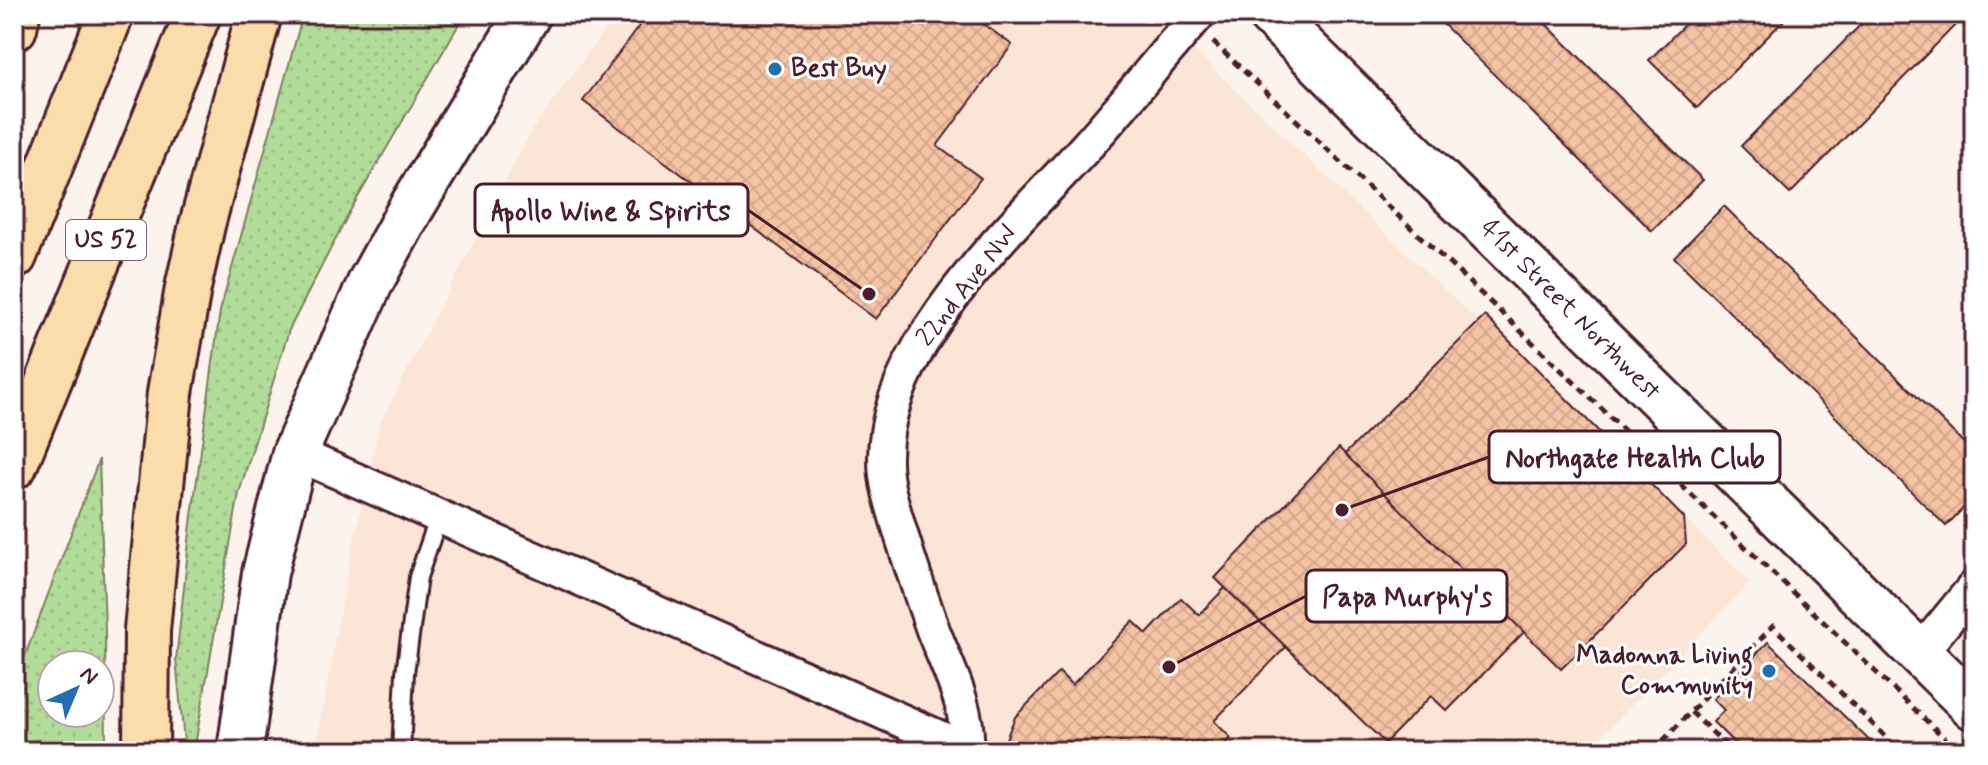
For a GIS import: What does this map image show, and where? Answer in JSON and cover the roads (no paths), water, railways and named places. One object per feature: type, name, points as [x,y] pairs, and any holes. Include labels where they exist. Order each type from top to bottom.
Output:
[{"type":"highway","points":[[14,28],[17,14]]},
{"type":"highway","name":"US 52","points":[[14,256],[111,14]]},
{"type":"highway","name":"US 52","points":[[14,466],[198,14]]},
{"type":"highway","points":[[146,751],[147,630],[170,393],[202,225],[259,14]]},
{"type":"main road","points":[[240,751],[265,573],[295,453],[371,281],[528,14]]},
{"type":"main road","name":"41st Street Northwest","points":[[1270,14],[1974,707]]},
{"type":"street","name":"22nd Ave NW","points":[[968,750],[967,721],[907,559],[888,487],[885,451],[888,424],[916,351],[967,278],[1138,89],[1199,14]]},
{"type":"street","points":[[295,453],[968,750]]},
{"type":"street","points":[[1919,654],[1974,587]]},
{"type":"lane","points":[[401,751],[405,673],[418,577],[439,516]]},
{"type":"place","name":"Best Buy","points":[[775,69]]},
{"type":"place","name":"Apollo Wine & Spirits","points":[[869,294]]},
{"type":"place","name":"Northgate Health Club","points":[[1342,510]]},
{"type":"place","name":"Papa Murphy's","points":[[1169,667]]},
{"type":"place","name":"Madonna Living Community","points":[[1769,671]]}]
